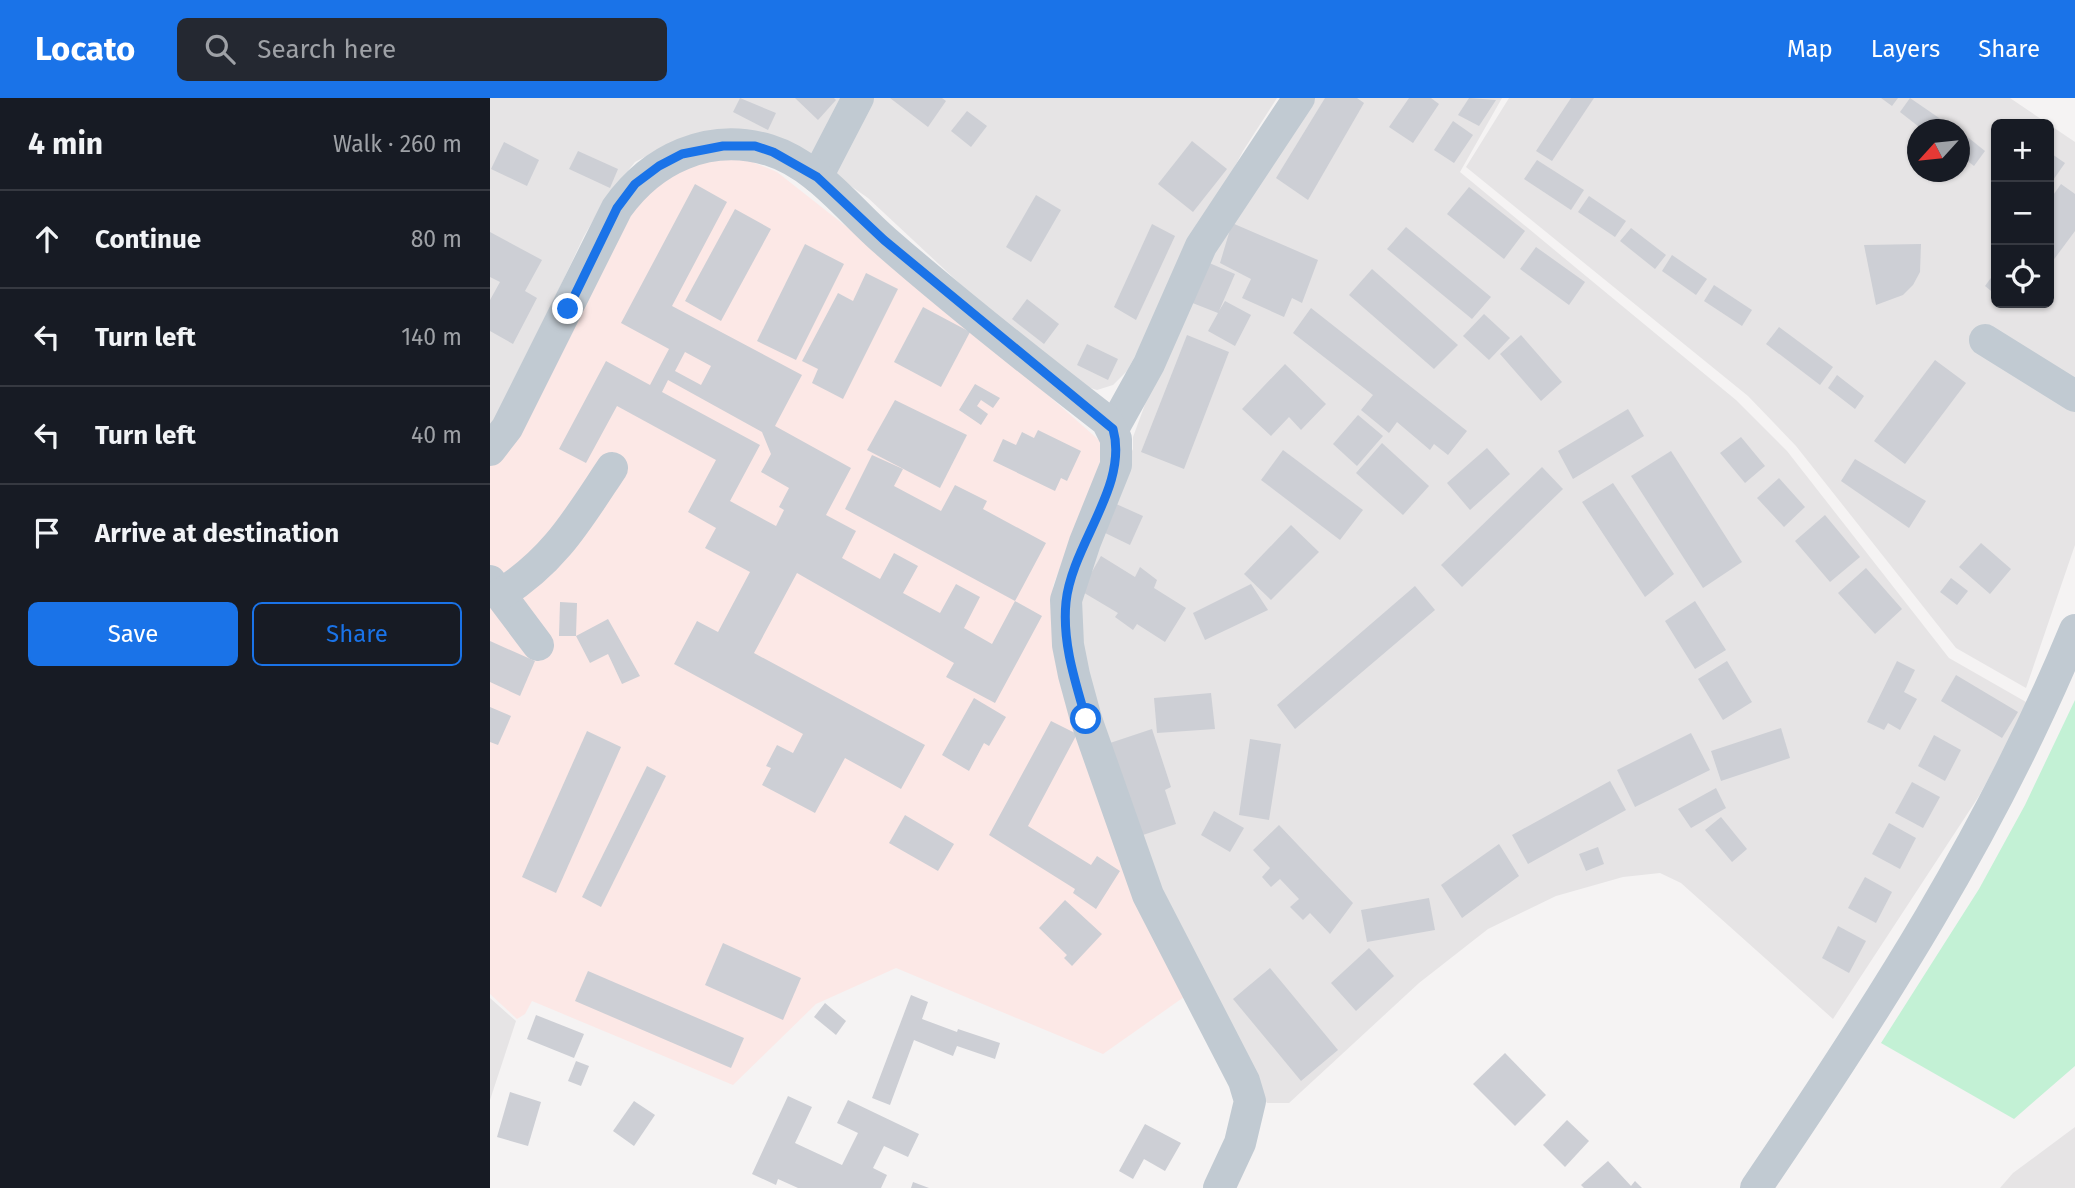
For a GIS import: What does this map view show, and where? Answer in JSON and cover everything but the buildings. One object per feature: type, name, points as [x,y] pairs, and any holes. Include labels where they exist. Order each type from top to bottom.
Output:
[{"type":"street","points":[[817,177],[858,98]]},
{"type":"street","points":[[1113,429],[1149,364],[1201,246],[1299,98]]},
{"type":"street","points":[[490,450],[507,428],[617,208],[635,184],[659,166],[682,154],[723,146],[755,146],[773,152],[817,177],[884,240],[1113,429],[1117,446],[1116,465],[1085,542],[1066,600],[1068,645],[1086,719],[1148,895],[1244,1081],[1251,1101],[1240,1143],[1219,1188]]},
{"type":"street","points":[[1985,340],[2075,396]]},
{"type":"street","points":[[538,645],[496,587],[528,577],[556,551],[612,468]]},
{"type":"street","points":[[1756,1188],[1864,1027],[1964,862],[2024,749],[2075,630]]},
{"type":"shaded area","points":[[490,98],[1277,98],[1243,151],[1127,371],[1113,385],[1097,390],[1075,383],[1032,351],[868,198],[835,175],[745,133],[707,131],[677,140],[635,162],[606,198],[584,236],[502,410],[490,428]]},
{"type":"shaded area","points":[[1314,98],[1502,98],[1460,172],[1736,400],[1787,451],[1949,658],[2026,702],[2019,722],[1979,796],[1833,1019],[1681,883],[1660,873],[1623,877],[1556,896],[1488,929],[1419,983],[1289,1103],[1267,1103],[1176,934],[1098,737],[1073,603],[1107,503],[1133,449],[1133,437],[1182,304]]},
{"type":"shaded area","points":[[1509,98],[2010,98],[2041,119],[1991,119],[1991,308],[2054,308],[2054,127],[2075,142],[2075,545],[2026,688],[1956,648],[1796,446],[1748,396],[1466,167]]},
{"type":"shaded area","points":[[743,158],[777,172],[941,301],[1100,441],[1104,452],[1053,586],[1054,647],[1184,997],[1103,1054],[896,968],[816,1004],[733,1085],[532,1001],[525,1014],[517,1019],[490,994],[490,466],[504,446],[627,209],[681,164]]},
{"type":"shaded area","points":[[490,998],[516,1021],[490,1100]]},
{"type":"shaded area","points":[[2075,1127],[2075,1188],[2000,1188],[2013,1173]]},
{"type":"green space","points":[[2075,700],[2075,1066],[2014,1119],[1881,1043],[1979,889],[2025,805]]},
{"type":"route","points":[[568,309],[617,208],[635,184],[659,166],[682,154],[705,148],[755,146],[785,158],[817,177],[884,240],[1107,421],[1113,429],[1118,455],[1116,465],[1073,574],[1066,600],[1068,645],[1086,719]]}]
